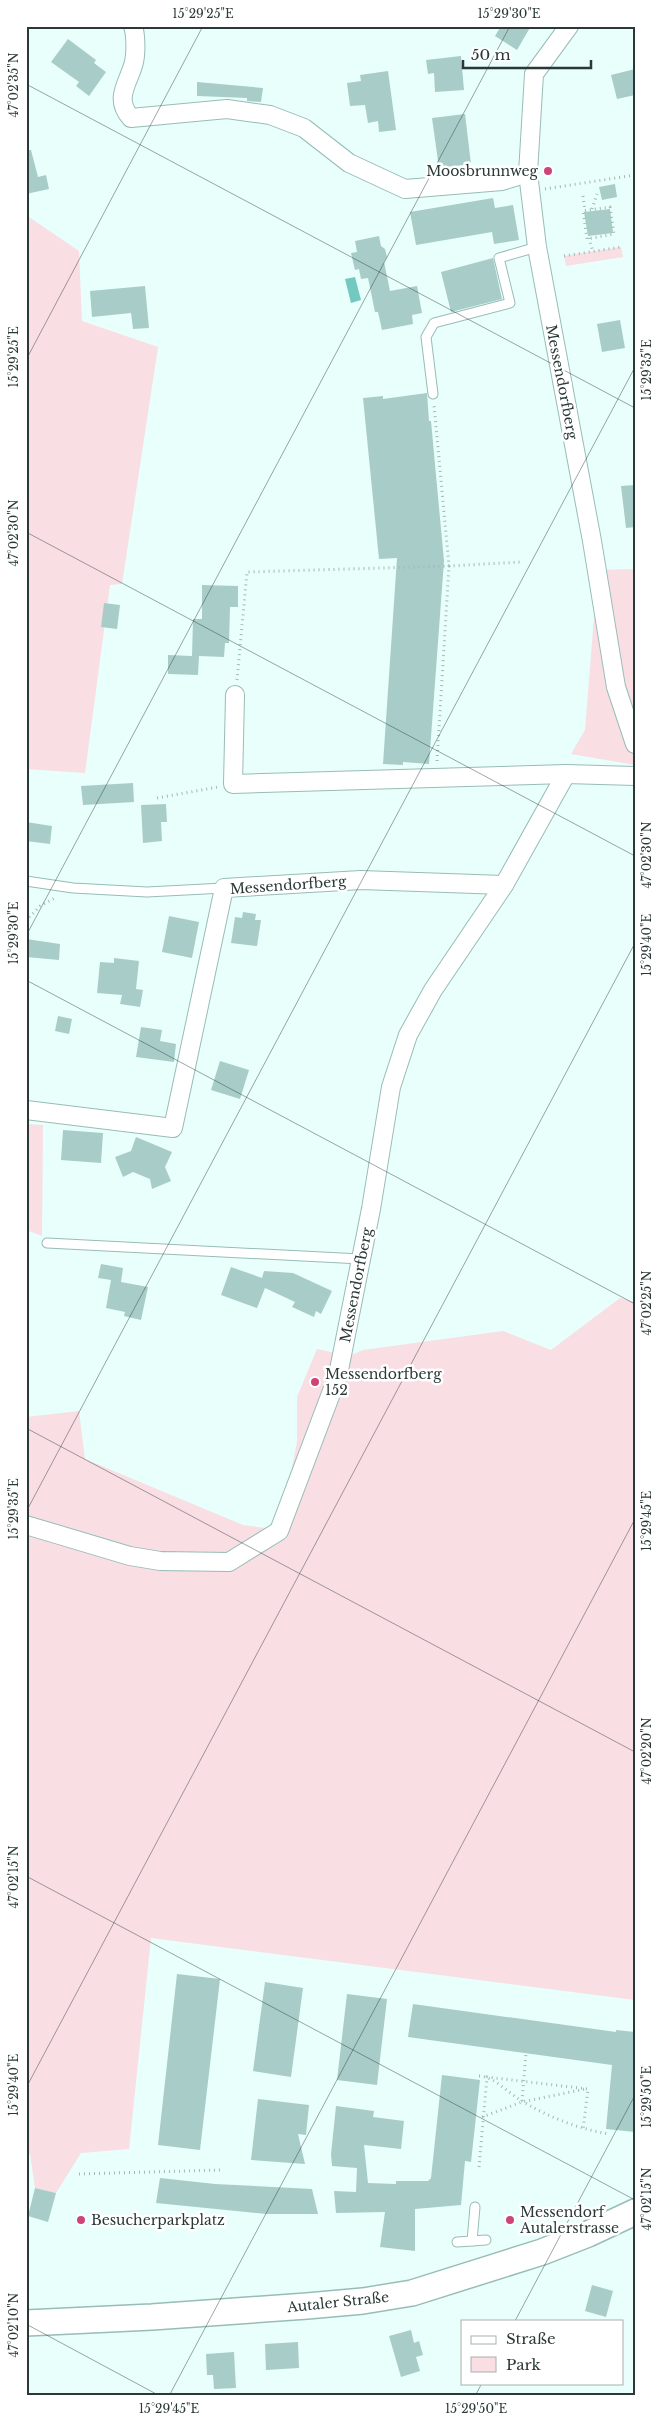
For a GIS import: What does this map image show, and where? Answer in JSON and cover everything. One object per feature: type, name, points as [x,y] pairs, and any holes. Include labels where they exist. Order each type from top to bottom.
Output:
[{"type":"main road","name":"Autaler Straße","points":[[26,2322],[152,2317],[363,2301],[412,2292],[542,2252],[588,2234],[635,2212]]},
{"type":"street","points":[[133,26],[134,61],[122,92],[126,113],[131,118],[227,109],[270,115],[304,128],[349,163],[405,189],[502,181],[528,172]]},
{"type":"street","name":"Messendorfberg","points":[[568,26],[534,74],[528,172],[537,247],[592,541],[616,687],[635,744]]},
{"type":"street","points":[[235,695],[233,784],[566,774],[635,776]]},
{"type":"street","name":"Messendorfberg","points":[[26,1525],[130,1556],[160,1561],[228,1562],[279,1530],[338,1374],[361,1259],[391,1087],[408,1035],[433,990],[504,885],[566,774]]},
{"type":"street","name":"Messendorfberg","points":[[26,1110],[173,1128],[224,888],[360,880],[504,885]]},
{"type":"lane","points":[[433,394],[426,337],[434,323],[510,303],[499,258],[537,247]]},
{"type":"lane","points":[[26,881],[73,888],[147,892],[224,888]]},
{"type":"lane","points":[[46,1244],[361,1259]]},
{"type":"lane","points":[[472,2241],[475,2207]]},
{"type":"lane","points":[[457,2242],[486,2240]]},
{"type":"path","points":[[530,192],[635,175]]},
{"type":"path","points":[[592,209],[597,194]]},
{"type":"path","points":[[583,196],[587,239],[589,238],[593,252]]},
{"type":"path","points":[[585,211],[610,207],[614,234],[589,238]]},
{"type":"path","points":[[564,256],[621,247]]},
{"type":"path","points":[[433,394],[449,566],[437,762],[452,778]]},
{"type":"path","points":[[235,695],[247,572],[521,562]]},
{"type":"path","points":[[157,798],[233,784]]},
{"type":"path","points":[[26,921],[40,906],[73,888]]},
{"type":"path","points":[[522,2102],[526,2053]]},
{"type":"path","points":[[479,2076],[588,2088]]},
{"type":"path","points":[[487,2077],[522,2102],[583,2130],[609,2134]]},
{"type":"path","points":[[479,2166],[487,2077]]},
{"type":"path","points":[[482,2117],[522,2102],[588,2088]]},
{"type":"path","points":[[583,2130],[588,2088]]},
{"type":"path","points":[[79,2174],[221,2170]]},
{"type":"green space","points":[[26,215],[79,251],[82,321],[158,347],[122,584],[110,585],[85,773],[26,769]]},
{"type":"green space","points":[[621,247],[623,257],[566,266],[564,256]]},
{"type":"green space","points":[[635,569],[635,765],[571,754],[585,730],[595,605],[588,570]]},
{"type":"green space","points":[[26,1124],[43,1125],[42,1236],[26,1230]]},
{"type":"green space","points":[[620,1298],[635,1302],[635,2000],[151,1938],[129,2149],[81,2153],[56,2193],[35,2188],[30,2154],[26,2154],[26,1417],[79,1411],[85,1459],[243,1525],[279,1530],[297,1442],[297,1397],[317,1349],[349,1356],[363,1350],[503,1331],[551,1350]]},
{"type":"water","points":[[355,277],[361,300],[351,303],[345,279]]},
{"type":"building","points":[[501,26],[531,26],[517,50],[495,36]]},
{"type":"building","points":[[68,39],[96,60],[94,63],[106,72],[89,96],[76,86],[79,82],[51,62]]},
{"type":"building","points":[[461,56],[464,90],[435,92],[434,73],[428,74],[426,60]]},
{"type":"building","points":[[635,69],[635,95],[617,99],[611,75]]},
{"type":"building","points":[[388,71],[396,130],[379,132],[378,121],[368,123],[365,105],[350,106],[347,83],[361,81],[360,75]]},
{"type":"building","points":[[197,82],[263,88],[261,102],[247,101],[247,98],[197,96]]},
{"type":"building","points":[[465,114],[471,164],[439,168],[432,118]]},
{"type":"building","points":[[26,150],[31,150],[38,177],[46,175],[49,189],[26,194]]},
{"type":"building","points":[[615,184],[617,197],[602,200],[599,187]]},
{"type":"building","points":[[493,198],[495,208],[513,205],[519,240],[494,244],[492,232],[416,245],[410,212]]},
{"type":"building","points":[[610,209],[613,233],[588,236],[584,212]]},
{"type":"building","points":[[379,236],[381,246],[385,249],[387,257],[384,262],[390,291],[417,286],[422,313],[412,315],[413,324],[382,330],[378,312],[375,312],[368,278],[361,279],[359,269],[355,270],[351,253],[357,252],[355,241]]},
{"type":"building","points":[[493,258],[502,299],[451,312],[441,272]]},
{"type":"building","points":[[145,286],[149,328],[133,329],[131,313],[92,317],[90,291]]},
{"type":"building","points":[[620,320],[625,348],[602,352],[597,324]]},
{"type":"building","points":[[427,393],[444,561],[429,764],[403,762],[403,765],[383,764],[397,558],[379,559],[363,398],[383,396],[383,399]]},
{"type":"building","points":[[635,485],[635,527],[626,528],[621,486]]},
{"type":"building","points":[[202,585],[238,586],[238,607],[230,607],[229,643],[225,643],[224,657],[199,656],[198,675],[168,674],[168,655],[192,656],[193,619],[202,619]]},
{"type":"building","points":[[104,603],[120,605],[117,629],[101,627]]},
{"type":"building","points":[[133,783],[134,802],[83,805],[81,786]]},
{"type":"building","points":[[166,804],[167,822],[161,822],[162,841],[143,843],[141,805]]},
{"type":"building","points":[[26,822],[52,826],[50,844],[26,841]]},
{"type":"building","points":[[243,912],[256,914],[255,920],[261,920],[257,946],[231,943],[235,917],[242,918]]},
{"type":"building","points":[[169,916],[199,922],[192,958],[162,952]]},
{"type":"building","points":[[26,939],[60,944],[59,960],[26,957]]},
{"type":"building","points":[[114,958],[139,961],[136,989],[143,990],[140,1007],[120,1004],[122,995],[97,993],[100,962],[114,963]]},
{"type":"building","points":[[58,1016],[72,1019],[69,1034],[55,1031]]},
{"type":"building","points":[[141,1027],[162,1030],[160,1041],[176,1044],[174,1062],[136,1057]]},
{"type":"building","points":[[220,1061],[249,1070],[240,1099],[211,1090]]},
{"type":"building","points":[[63,1130],[103,1133],[101,1163],[61,1160]]},
{"type":"building","points":[[136,1137],[172,1152],[165,1167],[171,1181],[152,1189],[150,1179],[133,1172],[123,1177],[115,1157],[131,1151]]},
{"type":"building","points":[[101,1264],[123,1268],[121,1282],[148,1287],[141,1320],[124,1316],[125,1312],[106,1308],[111,1280],[98,1278]]},
{"type":"building","points":[[231,1267],[262,1278],[264,1271],[293,1273],[332,1291],[321,1314],[316,1311],[314,1317],[292,1307],[295,1302],[265,1288],[257,1308],[221,1295]]},
{"type":"building","points":[[177,1974],[220,1979],[200,2150],[158,2145]]},
{"type":"building","points":[[265,1982],[303,1988],[291,2077],[253,2071]]},
{"type":"building","points":[[347,1994],[387,1999],[377,2085],[337,2080]]},
{"type":"building","points":[[413,2004],[616,2032],[616,2030],[635,2032],[635,2132],[606,2129],[612,2065],[408,2037]]},
{"type":"building","points":[[442,2075],[480,2080],[471,2162],[465,2161],[461,2205],[415,2209],[415,2251],[380,2247],[385,2212],[336,2213],[334,2191],[356,2192],[357,2168],[332,2166],[331,2154],[336,2106],[374,2111],[373,2117],[404,2121],[401,2149],[364,2145],[368,2183],[396,2184],[396,2181],[428,2181],[431,2178]]},
{"type":"building","points":[[258,2099],[309,2105],[306,2135],[298,2134],[305,2164],[251,2160]]},
{"type":"building","points":[[160,2178],[215,2184],[312,2189],[318,2214],[267,2214],[156,2203]]},
{"type":"building","points":[[35,2188],[56,2193],[48,2222],[28,2216]]},
{"type":"building","points":[[592,2285],[613,2291],[606,2317],[585,2311]]},
{"type":"building","points":[[411,2330],[414,2343],[419,2341],[423,2355],[416,2357],[420,2371],[401,2377],[389,2336]]},
{"type":"building","points":[[298,2342],[299,2368],[266,2370],[265,2344]]},
{"type":"building","points":[[234,2352],[236,2388],[214,2389],[213,2375],[207,2375],[206,2354]]},
{"type":"place","name":"Moosbrunnweg","points":[[548,171]]},
{"type":"place","name":"Messendorfberg 152","points":[[315,1382]]},
{"type":"place","name":"Besucherparkplatz","points":[[81,2220]]},
{"type":"place","name":"Messendorf Autalerstrasse","points":[[510,2220]]}]
